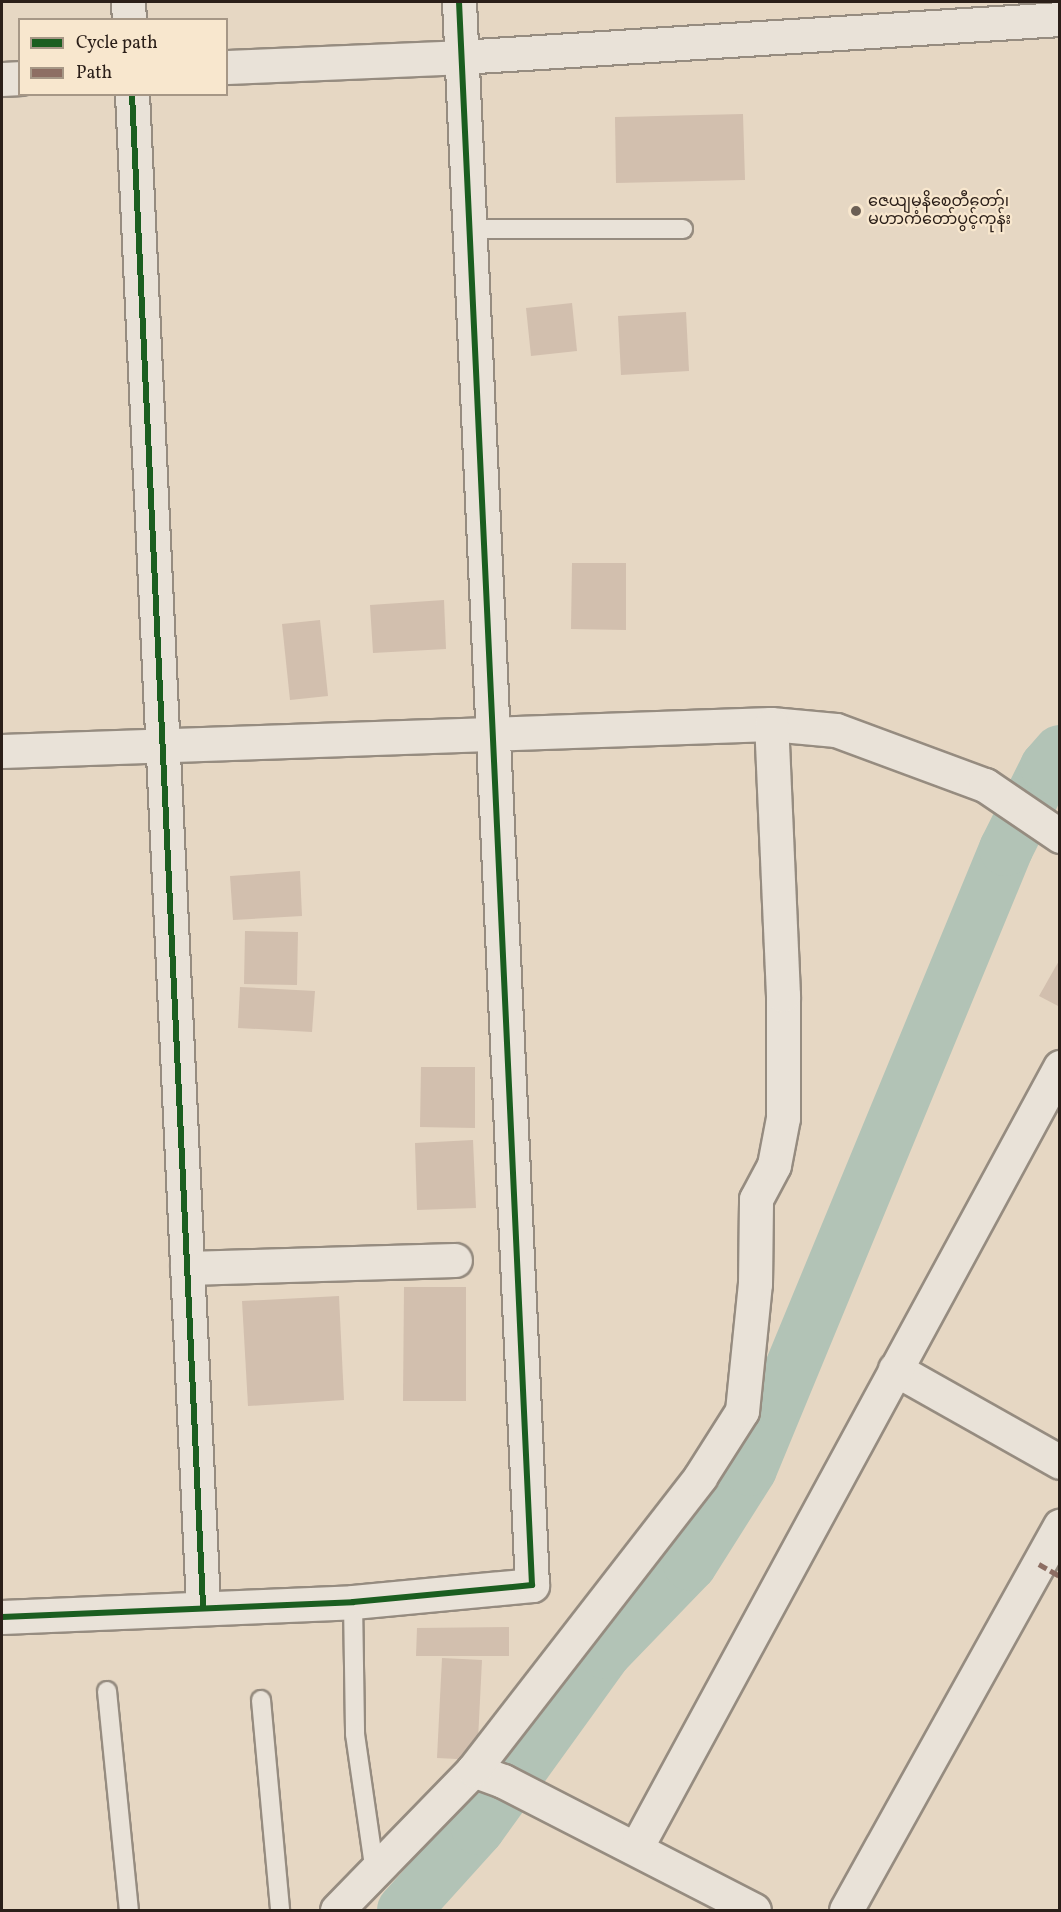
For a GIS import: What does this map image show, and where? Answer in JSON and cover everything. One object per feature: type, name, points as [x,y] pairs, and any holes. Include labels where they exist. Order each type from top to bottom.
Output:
[{"type":"street","points":[[128,2],[129,18]]},
{"type":"street","points":[[2,1617],[203,1606],[353,1602],[532,1585],[490,732],[459,2]]},
{"type":"street","points":[[228,67],[461,57],[1059,20]]},
{"type":"street","points":[[2,79],[18,78]]},
{"type":"street","points":[[132,96],[203,1606]]},
{"type":"street","points":[[2,751],[163,747],[490,732],[771,724],[836,730],[985,785],[1059,835]]},
{"type":"street","points":[[337,1911],[375,1872],[488,1776],[700,1477],[742,1411],[755,1284],[756,1199],[774,1166],[783,1118],[783,995],[771,724]]},
{"type":"street","points":[[636,1848],[1059,1067]]},
{"type":"street","points":[[187,1268],[455,1260]]},
{"type":"street","points":[[895,1369],[1059,1462]]},
{"type":"street","points":[[846,1911],[1059,1526]]},
{"type":"street","points":[[488,1776],[636,1848],[754,1911]]},
{"type":"lane","points":[[468,230],[683,229]]},
{"type":"lane","points":[[353,1602],[356,1734],[375,1872]]},
{"type":"lane","points":[[107,1691],[129,1911]]},
{"type":"lane","points":[[261,1700],[280,1911]]},
{"type":"building","points":[[743,114],[745,180],[616,183],[615,117]]},
{"type":"building","points":[[572,303],[577,351],[531,356],[526,308]]},
{"type":"building","points":[[686,312],[689,371],[621,375],[618,316]]},
{"type":"building","points":[[572,563],[626,563],[626,630],[571,629]]},
{"type":"building","points":[[444,600],[446,649],[373,653],[370,605]]},
{"type":"building","points":[[320,620],[328,696],[290,700],[282,624]]},
{"type":"building","points":[[300,871],[302,916],[233,920],[230,876]]},
{"type":"building","points":[[245,931],[298,932],[297,985],[244,984]]},
{"type":"building","points":[[1060,959],[1060,1007],[1039,996]]},
{"type":"building","points":[[240,987],[315,991],[312,1032],[238,1028]]},
{"type":"building","points":[[421,1067],[475,1067],[475,1128],[420,1127]]},
{"type":"building","points":[[473,1140],[476,1208],[417,1210],[415,1143]]},
{"type":"building","points":[[404,1287],[466,1287],[466,1401],[403,1401]]},
{"type":"building","points":[[339,1296],[344,1400],[248,1406],[242,1301]]},
{"type":"building","points":[[509,1627],[509,1656],[416,1656],[417,1628]]},
{"type":"building","points":[[442,1658],[482,1660],[477,1760],[437,1758]]},
{"type":"waterway","points":[[404,1910],[478,1828],[605,1652],[690,1564],[750,1469],[1006,849],[1047,767],[1060,752]]},
{"type":"marked path","points":[[1039,1564],[1060,1576]]},
{"type":"cycle path","points":[[2,1617],[353,1602],[532,1585],[459,2]]},
{"type":"cycle path","points":[[132,96],[203,1606]]},
{"type":"place","name":"ဇေယျမုနိစေတီတော်၊ မဟာကံတော်ပွင့်ကုန်း","points":[[856,211]]}]
